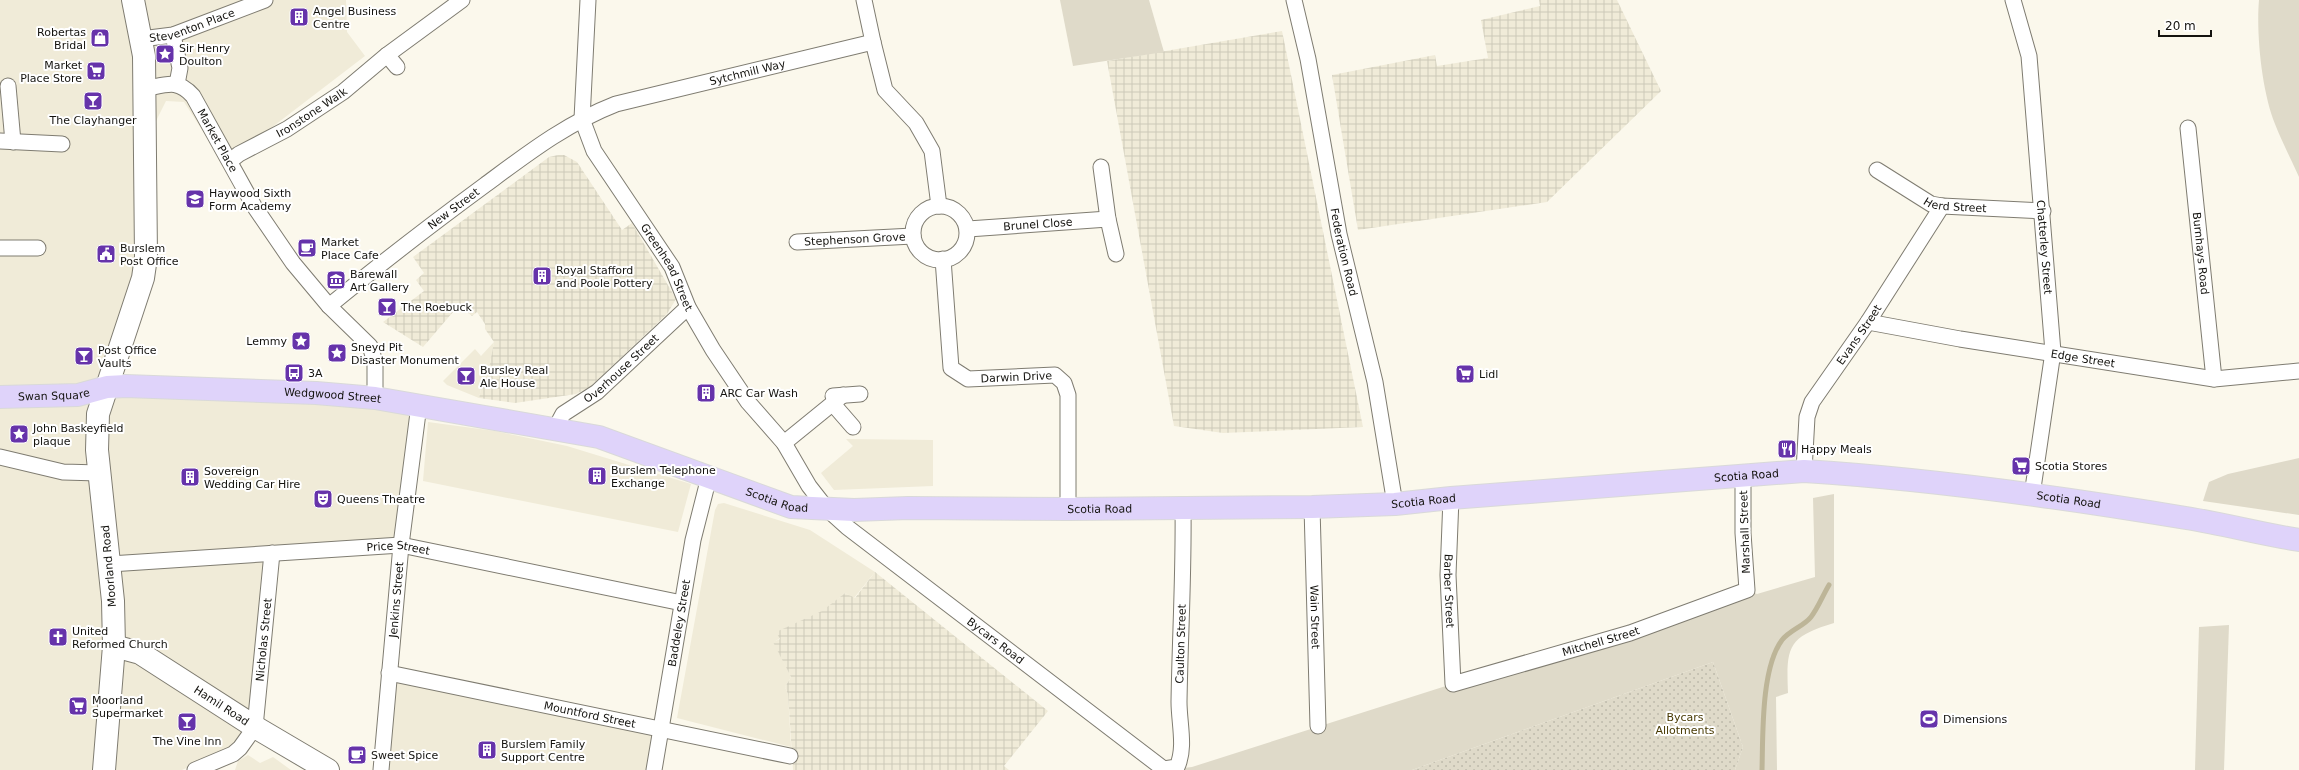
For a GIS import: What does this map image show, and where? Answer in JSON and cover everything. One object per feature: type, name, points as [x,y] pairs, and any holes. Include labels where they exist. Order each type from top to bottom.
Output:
[{"type":"main road","points":[[107,387],[146,262],[144,56],[133,0]]},
{"type":"main road","name":"Wedgwood Street","points":[[107,387],[154,386],[375,398],[555,429]]},
{"type":"main road","name":"Swan Square","points":[[0,397],[78,395],[107,387]]},
{"type":"main road","name":"Moorland Road","points":[[104,770],[114,646],[110,564],[96,440],[98,414],[107,387]]},
{"type":"main road","name":"Scotia Road","points":[[555,429],[599,437],[791,507],[827,510],[908,508],[1068,509],[1395,504],[1451,498],[1804,471],[1844,474],[2032,495],[2188,518],[2299,540]]},
{"type":"main road","name":"Hamil Road","points":[[114,646],[140,653],[255,727],[328,770]]},
{"type":"street","name":"Steventon Place","points":[[141,39],[173,35],[265,0]]},
{"type":"street","name":"Ironstone Walk","points":[[230,161],[287,130],[343,92],[370,68],[462,0]]},
{"type":"street","points":[[864,0],[885,90],[916,123],[932,152],[939,206]]},
{"type":"street","name":"Federation Road","points":[[1294,0],[1308,59],[1339,234],[1375,382],[1395,504]]},
{"type":"street","name":"Chatterley Street","points":[[2013,0],[2029,56],[2043,211],[2053,352],[2032,495]]},
{"type":"street","name":"Greenhead Street","points":[[584,2],[582,119],[594,151],[672,267],[688,307],[713,350],[748,402],[784,443],[809,486],[827,510]]},
{"type":"street","points":[[144,89],[177,84],[180,68],[173,35]]},
{"type":"street","name":"Sytchmill Way","points":[[582,119],[616,104],[873,42]]},
{"type":"street","points":[[387,55],[397,67]]},
{"type":"street","name":"Market Place","points":[[177,84],[186,88],[194,96],[254,206],[293,263],[330,306],[370,346],[375,362],[375,398]]},
{"type":"street","points":[[8,86],[7,142],[62,144]]},
{"type":"street","name":"New Street","points":[[330,306],[426,228],[552,135],[582,119]]},
{"type":"street","name":"Burnhays Road","points":[[2188,128],[2214,379]]},
{"type":"street","points":[[1102,167],[1108,219],[1116,254]]},
{"type":"street","name":"Herd Street","points":[[1877,170],[1931,204],[1942,206],[2043,211]]},
{"type":"street","points":[[939,206],[954,209],[962,215],[968,229],[967,239],[960,252],[949,258],[943,259],[929,258],[922,253],[913,236],[914,226],[918,217],[924,210],[939,206]]},
{"type":"street","name":"Evans Street","points":[[1804,471],[1807,417],[1812,402],[1868,322],[1942,206]]},
{"type":"street","name":"Brunel Close","points":[[968,229],[1108,219]]},
{"type":"street","name":"Stephenson Grove","points":[[797,242],[913,236]]},
{"type":"street","points":[[0,248],[38,248]]},
{"type":"street","name":"Darwin Drive","points":[[943,259],[951,368],[968,379],[1055,375],[1064,383],[1068,395],[1068,509]]},
{"type":"street","name":"Overhouse Street","points":[[555,429],[563,414],[597,392],[688,307]]},
{"type":"street","name":"Edge Street","points":[[1868,322],[1960,339],[2053,352],[2214,379],[2299,371]]},
{"type":"street","points":[[784,443],[835,398],[860,394]]},
{"type":"street","points":[[835,398],[853,427]]},
{"type":"street","name":"Jenkins Street","points":[[381,770],[401,545],[419,405]]},
{"type":"street","points":[[0,458],[63,472],[99,473]]},
{"type":"street","name":"Marshall Street","points":[[1743,475],[1743,533],[1747,590]]},
{"type":"street","name":"Baddeley Street","points":[[654,770],[693,540],[709,477]]},
{"type":"street","name":"Barber Street","points":[[1451,498],[1448,575],[1453,684]]},
{"type":"street","name":"Wain Street","points":[[1312,506],[1318,726]]},
{"type":"street","name":"Caulton Street","points":[[1164,770],[1177,767],[1182,758],[1180,702],[1184,575],[1183,507]]},
{"type":"street","name":"Bycars Road","points":[[827,510],[1164,770]]},
{"type":"street","name":"Price Street","points":[[110,564],[401,545],[682,603]]},
{"type":"street","name":"Nicholas Street","points":[[255,727],[272,553]]},
{"type":"street","name":"Mitchell Street","points":[[1453,684],[1630,633],[1747,590]]},
{"type":"street","name":"Mountford Street","points":[[389,673],[790,756]]},
{"type":"street","points":[[195,770],[232,754],[240,748],[255,727]]},
{"type":"shaded area","points":[[0,0],[346,0],[347,32],[365,56],[224,164],[184,102],[166,101],[153,127],[153,268],[115,392],[411,410],[397,544],[276,555],[258,713],[238,744],[182,770],[0,770]]},
{"type":"shaded area","points":[[1539,0],[1617,0],[1661,91],[1547,202],[1358,230],[1332,75],[1435,55],[1437,66],[1488,58],[1481,20],[1540,6]]},
{"type":"shaded area","points":[[1282,31],[1363,427],[1223,433],[1174,426],[1107,61]]},
{"type":"shaded area","name":"Royal Stafford and Poole Pottery","points":[[564,155],[577,162],[622,230],[632,223],[676,299],[667,314],[590,387],[576,394],[515,403],[479,398],[482,384],[489,368],[494,342],[485,329],[485,324],[477,312],[472,316],[461,307],[453,312],[423,347],[383,322],[424,291],[416,280],[424,273],[413,257],[549,157]]},
{"type":"shaded area","name":"Bursley Real Ale House","points":[[494,342],[489,368],[482,384],[479,398],[447,385],[443,381],[475,349],[481,356]]},
{"type":"shaded area","points":[[428,422],[495,431],[567,446],[691,484],[678,532],[423,481]]},
{"type":"shaded area","points":[[846,439],[933,440],[933,486],[834,490],[821,473],[853,446]]},
{"type":"shaded area","points":[[724,503],[810,530],[875,572],[854,598],[845,593],[823,611],[774,642],[791,677],[785,687],[788,694],[791,747],[677,718],[715,510],[718,504]]},
{"type":"shaded area","points":[[875,572],[1048,711],[1004,766],[1009,770],[793,770],[788,694],[785,687],[791,677],[773,642],[780,639],[776,632],[822,611],[845,593],[855,598]]},
{"type":"shaded area","points":[[389,673],[660,728],[654,770],[381,770]]},
{"type":"shaded area","points":[[248,755],[260,763],[273,757],[291,770],[235,770],[238,761]]},
{"type":"green space","points":[[1060,0],[1149,0],[1164,52],[1073,66]]},
{"type":"green space","points":[[2259,0],[2299,0],[2299,177],[2270,111],[2263,80],[2259,46]]},
{"type":"green space","points":[[2299,458],[2299,515],[2203,501],[2209,482],[2228,474]]},
{"type":"green space","points":[[1834,494],[1834,623],[1807,633],[1793,646],[1788,664],[1788,693],[1776,697],[1777,770],[1735,770],[1743,747],[1713,662],[1412,770],[1165,770],[1192,767],[1747,590],[1757,594],[1815,577],[1813,498]]},
{"type":"green space","points":[[2229,625],[2224,770],[2195,770],[2199,627]]},
{"type":"green space","name":"Bycars Allotments","points":[[1713,662],[1743,747],[1735,770],[1412,770]]},
{"type":"waterway","points":[[1762,770],[1764,702],[1770,667],[1775,652],[1785,637],[1811,617],[1829,585]]},
{"type":"place","name":"Angel Business Centre","points":[[299,17]]},
{"type":"place","name":"Robertas Bridal","points":[[100,38]]},
{"type":"place","name":"Sir Henry Doulton","points":[[165,54]]},
{"type":"place","name":"Market Place Store","points":[[96,71]]},
{"type":"place","name":"The Clayhanger","points":[[93,101]]},
{"type":"place","name":"Haywood Sixth Form Academy","points":[[195,199]]},
{"type":"place","name":"Market Place Cafe","points":[[307,248]]},
{"type":"place","name":"Burslem Post Office","points":[[106,254]]},
{"type":"place","name":"Royal Stafford and Poole Pottery","points":[[542,276]]},
{"type":"place","name":"Barewall Art Gallery","points":[[336,280]]},
{"type":"place","name":"The Roebuck","points":[[387,307]]},
{"type":"place","name":"Lemmy","points":[[301,341]]},
{"type":"place","name":"Sneyd Pit Disaster Monument","points":[[337,353]]},
{"type":"place","name":"Post Office Vaults","points":[[84,356]]},
{"type":"place","name":"3A","points":[[294,373]]},
{"type":"place","name":"Lidl","points":[[1465,374]]},
{"type":"place","name":"Bursley Real Ale House","points":[[466,376]]},
{"type":"place","name":"ARC Car Wash","points":[[706,393]]},
{"type":"place","name":"John Baskeyfield plaque","points":[[19,434]]},
{"type":"place","name":"Happy Meals","points":[[1787,449]]},
{"type":"place","name":"Scotia Stores","points":[[2021,466]]},
{"type":"place","name":"Burslem Telephone Exchange","points":[[597,476]]},
{"type":"place","name":"Sovereign Wedding Car Hire","points":[[190,477]]},
{"type":"place","name":"Queens Theatre","points":[[323,499]]},
{"type":"place","name":"United Reformed Church","points":[[58,637]]},
{"type":"place","name":"Moorland Supermarket","points":[[78,706]]},
{"type":"place","name":"Dimensions","points":[[1929,719]]},
{"type":"place","name":"The Vine Inn","points":[[187,722]]},
{"type":"place","name":"Burslem Family Support Centre","points":[[487,750]]},
{"type":"place","name":"Sweet Spice","points":[[357,755]]}]
